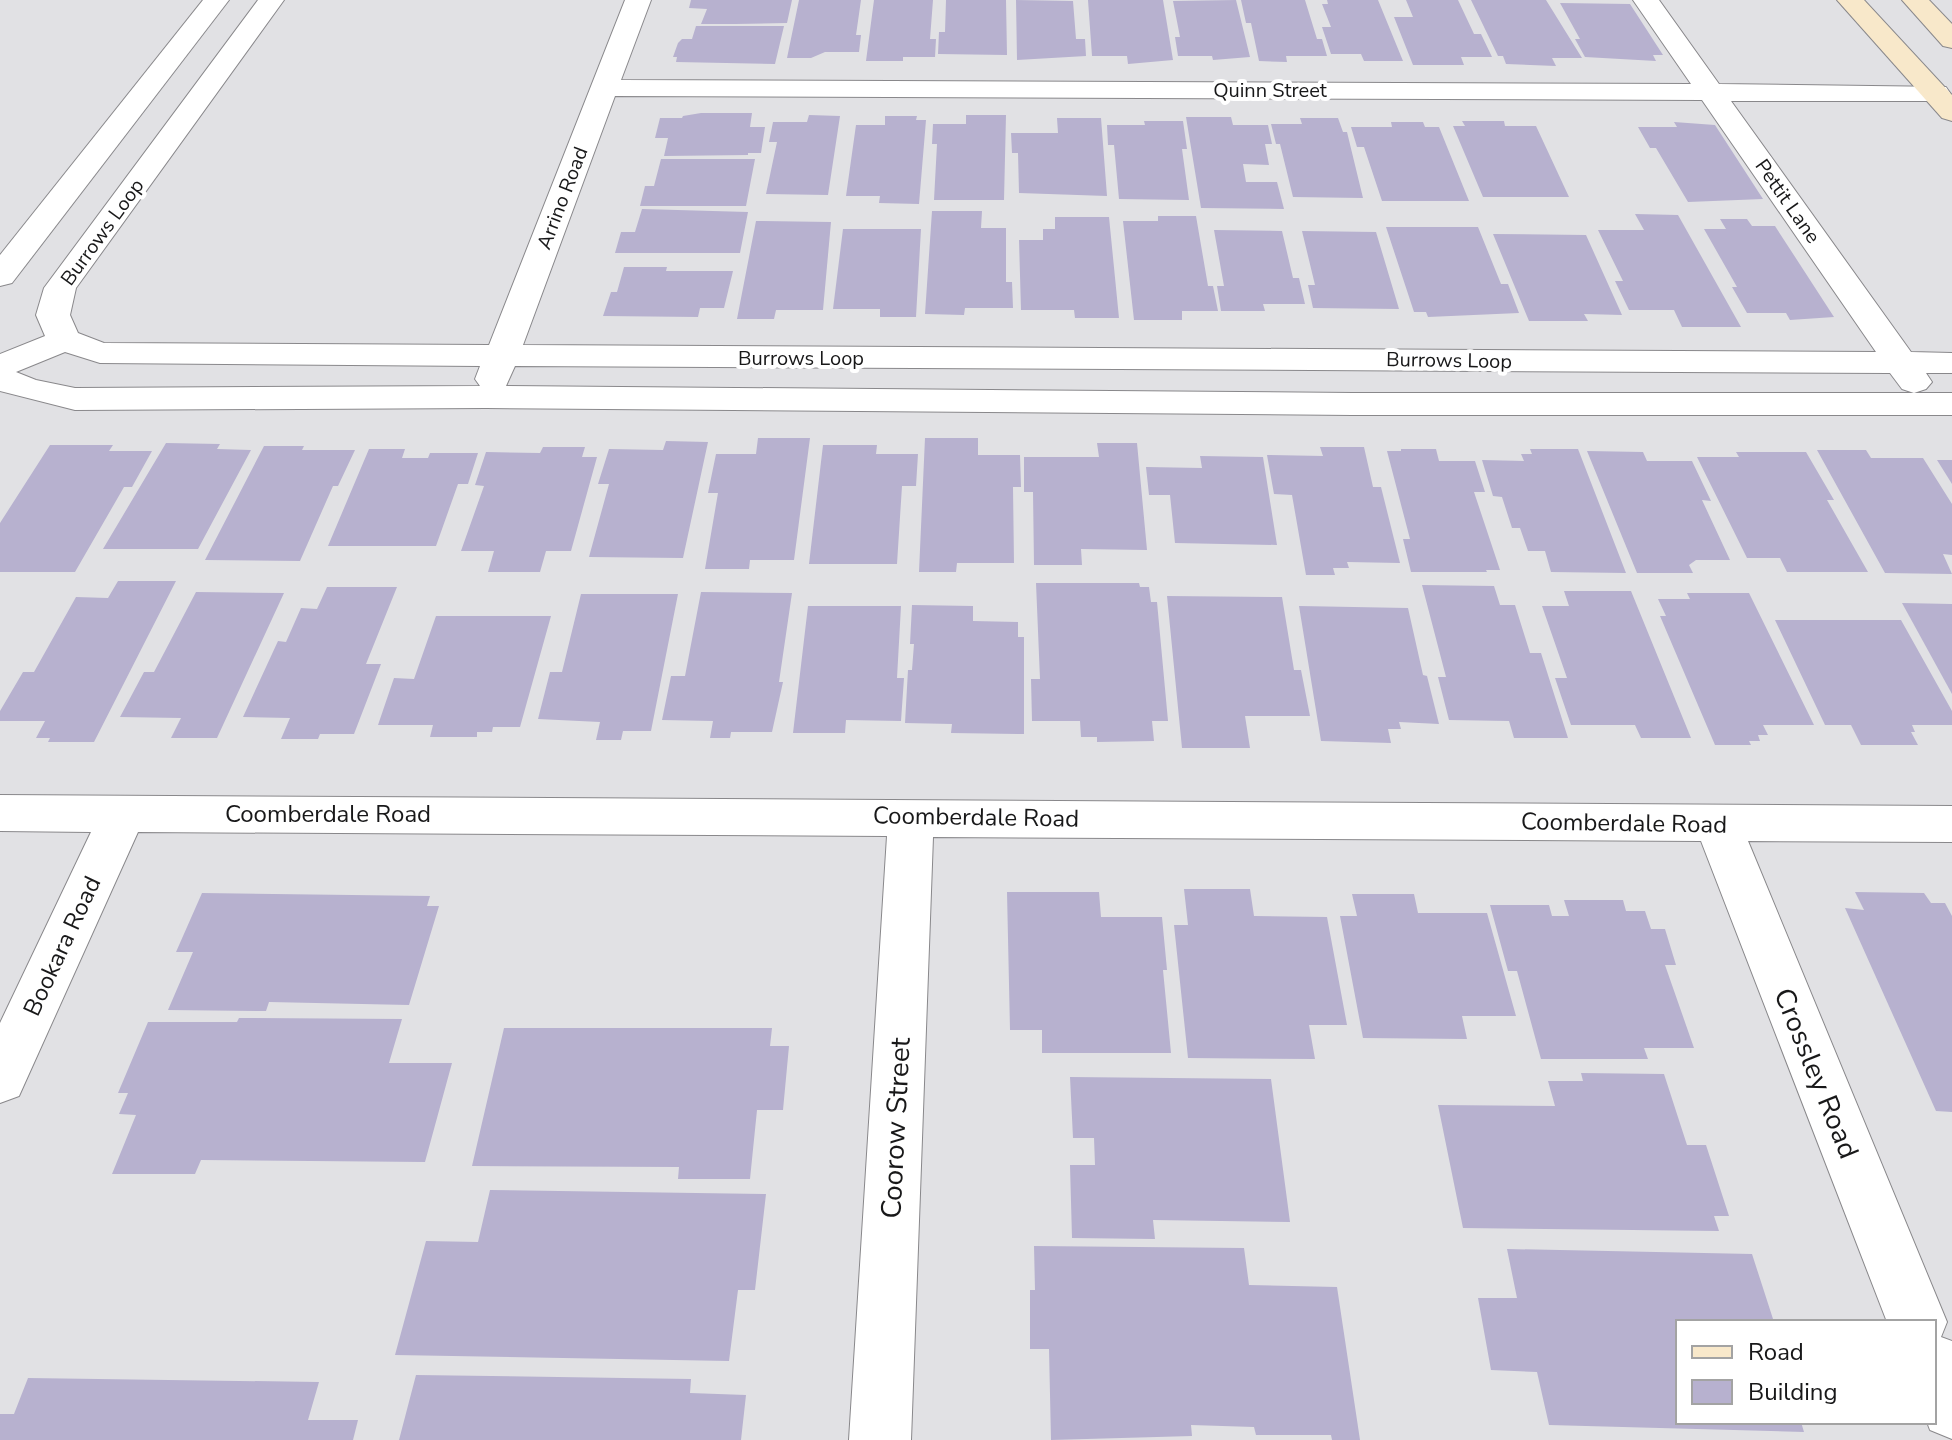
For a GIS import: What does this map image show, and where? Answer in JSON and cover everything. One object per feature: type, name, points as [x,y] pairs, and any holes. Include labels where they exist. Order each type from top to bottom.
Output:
[{"type":"main road","points":[[1850,0],[1944,103]]},
{"type":"main road","points":[[1915,0],[1952,40]]},
{"type":"street","points":[[0,276],[216,0]]},
{"type":"street","name":"Burrows Loop","points":[[271,0],[60,288],[53,315],[69,342],[100,353],[1952,363]]},
{"type":"street","name":"Arrino Road","points":[[486,397],[638,0]]},
{"type":"street","name":"Pettit Lane","points":[[1646,0],[1901,363],[1940,404]]},
{"type":"street","points":[[194,27],[251,28]]},
{"type":"street","name":"Quinn Street","points":[[604,88],[1710,92],[1944,103]]},
{"type":"street","points":[[115,129],[176,129]]},
{"type":"street","points":[[27,240],[96,241]]},
{"type":"street","points":[[6,385],[69,342]]},
{"type":"street","points":[[803,400],[807,358]]},
{"type":"street","points":[[1074,359],[1078,402]]},
{"type":"street","points":[[1342,359],[1353,404]]},
{"type":"street","points":[[1613,362],[1631,404]]},
{"type":"street","name":"Burrows Loop","points":[[6,385],[75,399],[486,397],[1353,404],[1940,404]]},
{"type":"street","name":"Coomberdale Road","points":[[0,813],[1952,824]]},
{"type":"street","name":"Bookara Road","points":[[0,1079],[123,813]]},
{"type":"street","name":"Coorow Street","points":[[880,1440],[911,816]]},
{"type":"street","name":"Crossley Road","points":[[1718,824],[1916,1320]]},
{"type":"street","points":[[1936,1369],[1952,1408]]},
{"type":"building","points":[[691,0],[792,0],[787,23],[701,24],[707,9],[689,8]]},
{"type":"building","points":[[799,0],[861,0],[856,35],[861,35],[859,52],[825,52],[811,58],[787,58]]},
{"type":"building","points":[[874,0],[933,0],[930,39],[936,39],[935,57],[866,61]]},
{"type":"building","points":[[946,0],[1006,0],[1007,55],[938,54],[939,32],[945,32]]},
{"type":"building","points":[[1016,0],[1073,1],[1076,39],[1085,39],[1086,56],[1017,60]]},
{"type":"building","points":[[1088,0],[1163,0],[1173,60],[1128,64],[1127,56],[1092,56]]},
{"type":"building","points":[[1236,0],[1250,57],[1213,60],[1212,56],[1178,56],[1175,37],[1180,37],[1173,1]]},
{"type":"building","points":[[1241,0],[1305,0],[1317,39],[1322,39],[1327,56],[1286,56],[1287,62],[1259,61],[1251,23],[1246,23]]},
{"type":"building","points":[[1327,0],[1378,0],[1403,61],[1364,61],[1361,54],[1331,54],[1322,27],[1331,27],[1322,4],[1328,4]]},
{"type":"building","points":[[1406,0],[1458,0],[1474,34],[1481,34],[1492,57],[1461,57],[1464,65],[1413,65],[1394,17],[1413,17]]},
{"type":"building","points":[[1471,0],[1546,0],[1582,58],[1552,58],[1556,66],[1506,64],[1503,56],[1498,56]]},
{"type":"building","points":[[1560,3],[1630,4],[1663,55],[1653,55],[1656,61],[1585,57],[1575,39],[1580,39]]},
{"type":"building","points":[[696,26],[784,26],[775,64],[676,62],[677,57],[673,57],[678,43],[682,39],[692,39]]},
{"type":"building","points":[[701,113],[752,113],[750,127],[765,127],[761,153],[664,156],[668,138],[655,138],[660,118],[682,118]]},
{"type":"building","points":[[809,115],[840,116],[828,195],[766,194],[777,142],[769,142],[773,122],[807,122]]},
{"type":"building","points":[[966,115],[1006,115],[1004,200],[934,200],[937,144],[932,144],[933,124],[966,124]]},
{"type":"building","points":[[885,116],[917,116],[916,120],[926,120],[919,204],[879,203],[880,196],[846,196],[856,125],[885,125]]},
{"type":"building","points":[[1186,117],[1231,117],[1233,125],[1268,125],[1272,144],[1265,144],[1269,165],[1243,164],[1246,182],[1277,182],[1284,209],[1201,208]]},
{"type":"building","points":[[1057,118],[1101,118],[1107,196],[1019,193],[1018,153],[1012,153],[1011,133],[1058,133]]},
{"type":"building","points":[[1300,118],[1338,118],[1343,132],[1347,132],[1363,198],[1293,197],[1280,144],[1276,144],[1271,124],[1302,124]]},
{"type":"building","points":[[1144,121],[1183,121],[1187,149],[1182,149],[1189,200],[1119,199],[1114,145],[1108,145],[1107,125],[1145,125]]},
{"type":"building","points":[[1462,121],[1504,121],[1505,126],[1536,126],[1569,197],[1483,197],[1453,126],[1465,126]]},
{"type":"building","points":[[1391,122],[1423,122],[1425,127],[1439,127],[1469,201],[1382,201],[1364,147],[1357,147],[1351,127],[1392,127]]},
{"type":"building","points":[[1674,122],[1715,125],[1763,199],[1688,202],[1656,148],[1650,148],[1638,127],[1677,127]]},
{"type":"building","points":[[661,159],[755,159],[746,206],[640,206],[645,186],[654,186]]},
{"type":"building","points":[[642,209],[748,212],[740,253],[615,253],[621,232],[635,232]]},
{"type":"building","points":[[932,211],[982,211],[981,228],[1006,228],[1006,282],[1012,282],[1013,308],[965,308],[964,315],[925,314]]},
{"type":"building","points":[[1635,214],[1678,215],[1741,327],[1682,327],[1674,310],[1629,310],[1615,281],[1623,281],[1598,230],[1644,230]]},
{"type":"building","points":[[1158,216],[1196,216],[1208,286],[1213,286],[1218,311],[1182,311],[1182,320],[1134,320],[1123,221],[1158,221]]},
{"type":"building","points":[[1055,217],[1109,217],[1119,318],[1075,318],[1074,310],[1021,310],[1019,240],[1043,240],[1043,229],[1055,229]]},
{"type":"building","points":[[1720,219],[1747,219],[1752,226],[1775,226],[1834,317],[1790,320],[1786,313],[1747,313],[1732,287],[1737,287],[1704,229],[1726,229]]},
{"type":"building","points":[[756,221],[831,222],[823,310],[776,310],[774,319],[737,319]]},
{"type":"building","points":[[1386,227],[1478,227],[1501,284],[1508,284],[1519,313],[1428,317],[1426,312],[1414,312]]},
{"type":"building","points":[[843,229],[921,229],[916,317],[880,317],[880,309],[833,309]]},
{"type":"building","points":[[1214,230],[1282,231],[1293,278],[1299,278],[1305,304],[1263,304],[1265,311],[1221,311],[1217,286],[1224,286]]},
{"type":"building","points":[[1302,231],[1376,232],[1399,309],[1313,308],[1308,285],[1315,285]]},
{"type":"building","points":[[1493,234],[1586,235],[1622,315],[1584,314],[1588,321],[1529,321]]},
{"type":"building","points":[[624,267],[667,267],[666,271],[733,271],[724,308],[700,308],[698,317],[603,316],[611,292],[617,292]]},
{"type":"building","points":[[758,438],[810,438],[794,560],[750,560],[749,569],[705,569],[718,493],[708,493],[716,454],[756,454]]},
{"type":"building","points":[[925,438],[978,438],[978,455],[1020,455],[1021,487],[1013,487],[1014,563],[957,563],[956,572],[919,572]]},
{"type":"building","points":[[666,441],[708,442],[683,558],[589,557],[609,484],[598,484],[609,449],[663,450]]},
{"type":"building","points":[[166,443],[220,444],[217,449],[251,450],[198,549],[103,549]]},
{"type":"building","points":[[1097,443],[1137,443],[1147,550],[1081,549],[1082,565],[1034,565],[1033,492],[1024,492],[1024,457],[1099,457]]},
{"type":"building","points":[[50,445],[113,445],[109,451],[152,451],[132,487],[124,487],[75,572],[0,572],[0,523]]},
{"type":"building","points":[[823,445],[877,445],[876,454],[918,454],[916,486],[902,486],[897,564],[809,564]]},
{"type":"building","points":[[264,446],[355,450],[338,486],[333,486],[300,561],[205,560]]},
{"type":"building","points":[[543,447],[585,447],[582,457],[597,457],[571,551],[546,551],[540,572],[488,572],[494,551],[461,551],[484,486],[475,485],[486,452],[540,453]]},
{"type":"building","points":[[1320,447],[1364,447],[1373,487],[1381,487],[1400,563],[1347,562],[1349,568],[1333,568],[1335,575],[1306,575],[1292,495],[1274,494],[1267,455],[1323,456]]},
{"type":"building","points":[[369,449],[405,449],[402,458],[428,458],[430,453],[478,453],[468,484],[458,484],[436,546],[328,546]]},
{"type":"building","points":[[1436,449],[1439,461],[1475,461],[1485,492],[1474,492],[1500,570],[1411,572],[1403,539],[1410,539],[1387,451]]},
{"type":"building","points":[[1530,449],[1578,449],[1626,573],[1551,572],[1545,551],[1528,551],[1520,528],[1512,528],[1502,497],[1493,496],[1482,460],[1524,461],[1521,454],[1532,454]]},
{"type":"building","points":[[1817,450],[1866,450],[1871,458],[1923,458],[1952,504],[1952,555],[1943,554],[1952,574],[1885,573]]},
{"type":"building","points":[[1587,451],[1643,452],[1647,461],[1692,461],[1711,501],[1702,500],[1730,560],[1696,560],[1689,565],[1693,573],[1637,573]]},
{"type":"building","points":[[1736,452],[1806,452],[1834,500],[1827,500],[1868,572],[1787,572],[1780,558],[1747,558],[1697,457],[1739,457]]},
{"type":"building","points":[[1200,456],[1263,457],[1277,545],[1175,543],[1170,495],[1149,495],[1146,467],[1202,468]]},
{"type":"building","points":[[1937,460],[1952,460],[1952,484]]},
{"type":"building","points":[[118,581],[176,581],[94,742],[48,742],[50,738],[36,738],[45,721],[0,721],[0,711],[23,672],[34,672],[76,597],[108,598]]},
{"type":"building","points":[[1036,583],[1139,583],[1140,587],[1149,587],[1151,602],[1157,602],[1168,721],[1152,721],[1154,741],[1097,742],[1097,737],[1081,737],[1080,721],[1032,721],[1031,679],[1040,679]]},
{"type":"building","points":[[1422,585],[1494,586],[1500,605],[1515,605],[1530,653],[1541,653],[1568,738],[1514,738],[1509,721],[1449,720],[1438,677],[1446,677]]},
{"type":"building","points":[[327,587],[397,587],[366,664],[381,664],[354,734],[320,734],[318,739],[281,739],[290,718],[243,717],[278,641],[286,642],[301,608],[317,609]]},
{"type":"building","points":[[1564,591],[1631,591],[1691,738],[1641,738],[1635,725],[1571,725],[1555,678],[1567,678],[1542,606],[1569,606]]},
{"type":"building","points":[[196,592],[284,593],[217,738],[171,738],[181,718],[120,717],[144,672],[154,672]]},
{"type":"building","points":[[701,592],[792,593],[779,682],[783,682],[772,732],[731,732],[730,738],[710,738],[713,721],[662,720],[671,676],[685,676]]},
{"type":"building","points":[[1687,593],[1749,593],[1814,725],[1763,725],[1768,735],[1758,735],[1760,741],[1749,741],[1751,745],[1715,745],[1660,616],[1666,616],[1658,599],[1690,599]]},
{"type":"building","points":[[581,594],[678,594],[651,731],[623,731],[621,740],[596,740],[600,722],[538,719],[550,672],[562,672]]},
{"type":"building","points":[[1167,596],[1282,597],[1294,670],[1301,670],[1310,716],[1245,716],[1250,748],[1182,748]]},
{"type":"building","points":[[1902,603],[1952,604],[1952,694]]},
{"type":"building","points":[[912,605],[973,606],[973,621],[1018,622],[1018,637],[1024,637],[1024,734],[951,733],[952,724],[905,723],[908,670],[912,670],[914,644],[910,644]]},
{"type":"building","points":[[808,606],[901,606],[897,678],[904,678],[901,721],[846,720],[845,733],[793,733]]},
{"type":"building","points":[[1299,606],[1408,608],[1423,675],[1427,676],[1439,724],[1399,722],[1401,729],[1388,729],[1391,743],[1321,741]]},
{"type":"building","points":[[436,616],[551,616],[520,727],[493,727],[492,732],[477,732],[477,737],[430,737],[433,725],[378,725],[394,678],[414,679]]},
{"type":"building","points":[[1775,620],[1901,620],[1952,711],[1952,725],[1912,725],[1915,732],[1911,732],[1918,745],[1861,745],[1851,725],[1825,725]]},
{"type":"building","points":[[1184,889],[1250,889],[1254,916],[1327,917],[1347,1025],[1309,1025],[1315,1059],[1188,1058],[1174,925],[1188,925]]},
{"type":"building","points":[[1007,892],[1099,892],[1101,917],[1162,917],[1167,970],[1163,970],[1171,1053],[1042,1053],[1042,1030],[1010,1030]]},
{"type":"building","points":[[1855,892],[1924,893],[1931,903],[1945,903],[1952,916],[1952,1112],[1936,1111],[1845,908],[1864,910]]},
{"type":"building","points":[[202,893],[430,896],[427,906],[439,906],[409,1005],[269,1002],[266,1011],[168,1010],[193,952],[176,952]]},
{"type":"building","points":[[1352,894],[1414,894],[1418,913],[1487,913],[1516,1016],[1462,1016],[1467,1039],[1363,1038],[1340,916],[1357,916]]},
{"type":"building","points":[[1564,900],[1623,900],[1626,911],[1645,911],[1651,929],[1665,929],[1676,965],[1665,965],[1694,1048],[1644,1048],[1648,1059],[1541,1059],[1517,971],[1508,971],[1490,905],[1549,905],[1552,916],[1569,916]]},
{"type":"building","points":[[239,1018],[402,1019],[389,1063],[452,1063],[425,1162],[201,1160],[195,1174],[112,1174],[136,1115],[119,1114],[128,1093],[118,1093],[148,1022],[237,1022]]},
{"type":"building","points":[[504,1028],[772,1028],[770,1046],[789,1046],[783,1110],[757,1110],[750,1179],[678,1179],[679,1167],[472,1166]]},
{"type":"building","points":[[1581,1073],[1664,1074],[1687,1145],[1706,1145],[1729,1216],[1714,1216],[1719,1231],[1463,1228],[1438,1105],[1555,1106],[1548,1081],[1583,1081]]},
{"type":"building","points":[[1070,1077],[1271,1079],[1290,1222],[1153,1220],[1155,1239],[1072,1238],[1070,1165],[1095,1165],[1094,1138],[1073,1138]]},
{"type":"building","points":[[490,1190],[766,1194],[755,1290],[738,1290],[729,1361],[395,1355],[426,1241],[478,1242]]},
{"type":"building","points":[[1034,1246],[1244,1248],[1249,1285],[1337,1287],[1360,1440],[1332,1440],[1331,1435],[1256,1435],[1254,1427],[1191,1425],[1192,1436],[1051,1440],[1049,1349],[1030,1349],[1030,1290],[1035,1290]]},
{"type":"building","points":[[1507,1249],[1752,1254],[1773,1320],[1676,1320],[1676,1424],[1802,1424],[1804,1432],[1549,1425],[1537,1372],[1491,1370],[1478,1298],[1517,1298]]},
{"type":"building","points":[[416,1375],[691,1379],[690,1393],[746,1395],[741,1440],[399,1440]]},
{"type":"building","points":[[28,1378],[319,1382],[308,1420],[358,1420],[353,1440],[0,1440],[0,1414],[14,1414]]}]
